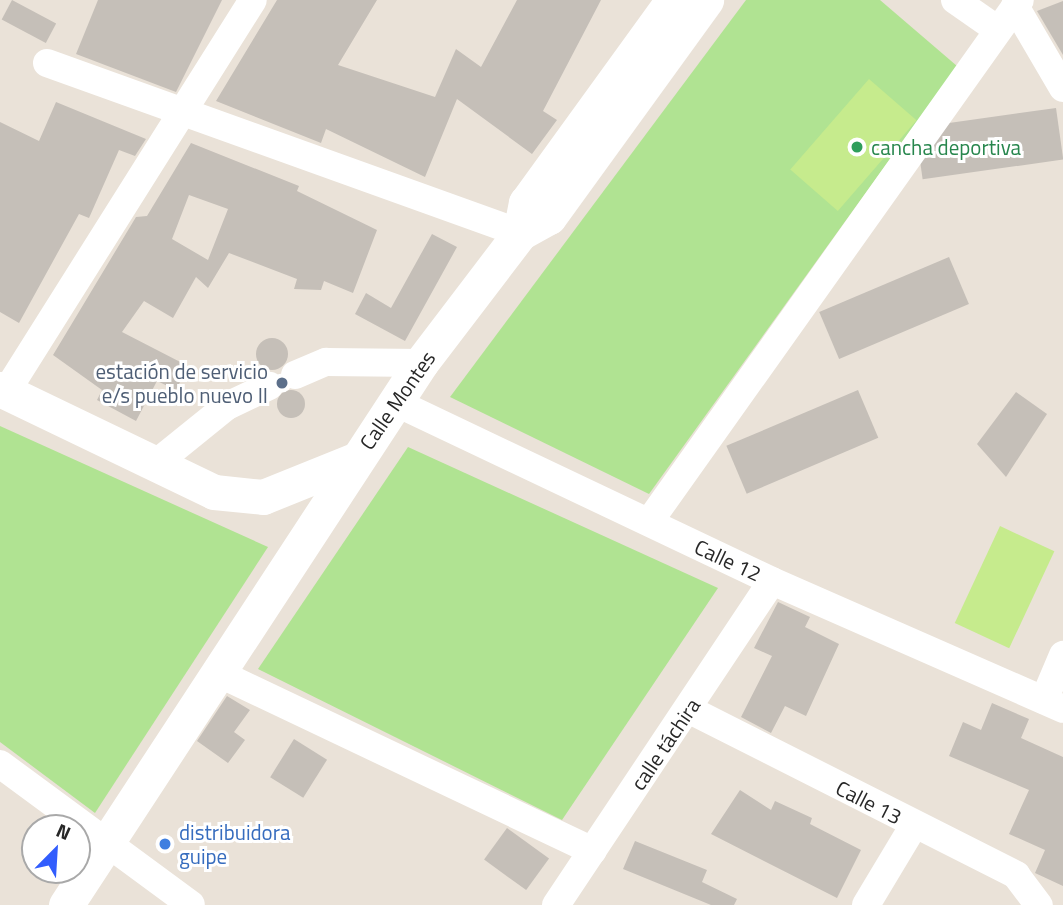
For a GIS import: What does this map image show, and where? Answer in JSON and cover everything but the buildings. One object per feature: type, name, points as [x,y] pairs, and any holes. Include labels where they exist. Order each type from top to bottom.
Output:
[{"type":"street","points":[[3,390],[253,0]]},
{"type":"street","name":"Calle Montes","points":[[520,233],[526,203],[673,0]]},
{"type":"street","name":"Calle Montes","points":[[3,390],[214,492],[263,497],[355,460],[397,403],[421,363],[520,233],[549,217],[706,0]]},
{"type":"street","points":[[955,0],[998,30]]},
{"type":"street","points":[[649,523],[1018,3],[1063,88]]},
{"type":"street","points":[[47,63],[179,114],[520,233]]},
{"type":"street","points":[[295,375],[326,362],[421,363]]},
{"type":"street","points":[[154,465],[226,406],[269,386]]},
{"type":"street","name":"Calle 12","points":[[397,403],[772,581],[1053,705]]},
{"type":"street","points":[[66,905],[107,838],[355,460]]},
{"type":"street","name":"calle táchira","points":[[556,905],[772,581]]},
{"type":"street","points":[[1053,705],[1063,655]]},
{"type":"street","points":[[216,672],[593,851]]},
{"type":"street","name":"Calle 13","points":[[688,709],[1016,876],[1039,905]]},
{"type":"street","points":[[0,764],[107,838],[191,905]]},
{"type":"street","points":[[866,905],[914,825]]},
{"type":"green space","points":[[746,0],[880,0],[957,66],[649,494],[450,397]]},
{"type":"green space","name":"cancha deportiva","points":[[869,79],[917,120],[838,211],[790,170]]},
{"type":"green space","points":[[0,426],[268,547],[95,813],[0,742]]},
{"type":"green space","points":[[408,447],[718,588],[562,820],[258,669]]},
{"type":"green space","points":[[1000,526],[1054,551],[1009,648],[955,623]]},
{"type":"place","name":"cancha deportiva","points":[[857,147]]},
{"type":"place","name":"estación de servicio e/s pueblo nuevo II","points":[[282,383]]},
{"type":"place","name":"distribuidora guipe","points":[[165,844]]}]
